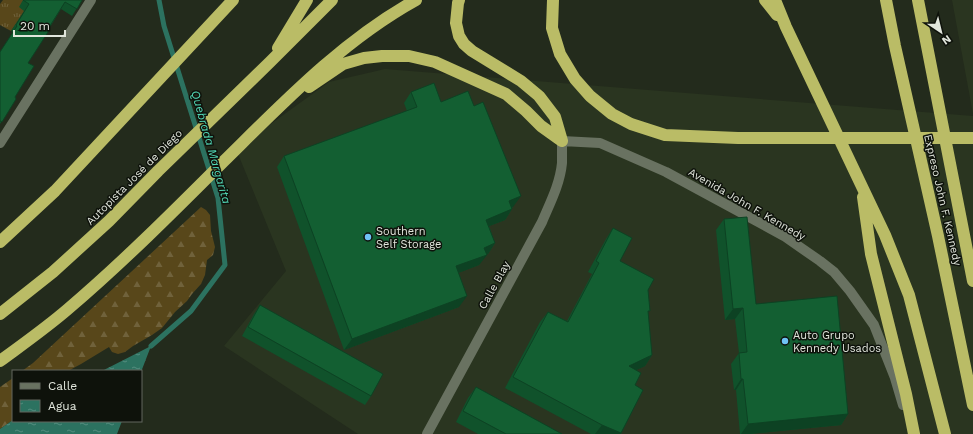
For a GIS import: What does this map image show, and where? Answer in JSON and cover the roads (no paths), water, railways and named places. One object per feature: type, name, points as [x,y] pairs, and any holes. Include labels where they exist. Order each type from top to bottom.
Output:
[{"type":"highway","points":[[0,242],[55,191],[233,0]]},
{"type":"highway","points":[[270,62],[307,0]]},
{"type":"highway","name":"Autopista José de Diego","points":[[0,314],[53,272],[109,221],[332,0]]},
{"type":"highway","points":[[0,361],[67,310],[174,210],[322,66],[354,40],[396,11],[416,0]]},
{"type":"highway","points":[[459,0],[456,23],[459,36],[464,44],[472,51],[521,81],[539,96],[555,117],[562,141]]},
{"type":"highway","points":[[553,0],[552,28],[560,54],[575,79],[590,96],[612,114],[631,124],[665,135],[738,138],[973,138]]},
{"type":"highway","points":[[765,0],[786,27]]},
{"type":"highway","points":[[775,0],[786,27],[885,235],[909,295],[945,434]]},
{"type":"highway","name":"Expreso John F. Kennedy","points":[[886,0],[938,236],[973,405]]},
{"type":"highway","name":"Expreso John F. Kennedy","points":[[918,0],[973,280]]},
{"type":"highway","points":[[270,117],[312,85],[343,64],[364,58],[408,56],[435,62],[506,94],[541,126],[562,141]]},
{"type":"highway","points":[[861,184],[871,254],[906,394],[913,434]]},
{"type":"street","points":[[0,143],[91,0]]},
{"type":"street","name":"Calle Blay","points":[[427,434],[542,222],[559,179],[562,163],[562,141]]},
{"type":"street","name":"Avenida John F. Kennedy","points":[[562,141],[600,143],[666,172],[784,236],[834,272],[850,291],[874,326],[895,378],[913,434]]},
{"type":"water","points":[[151,346],[142,370],[104,370]]},
{"type":"water","points":[[12,421],[12,422],[122,422],[117,434],[0,434],[0,429]]},
{"type":"waterway","name":"Quebrada Margarita","points":[[151,346],[191,311],[225,265],[218,198],[164,26],[159,0]]},
{"type":"place","name":"Southern Self Storage","points":[[368,237]]},
{"type":"place","name":"Auto Grupo Kennedy Usados","points":[[785,341]]}]
